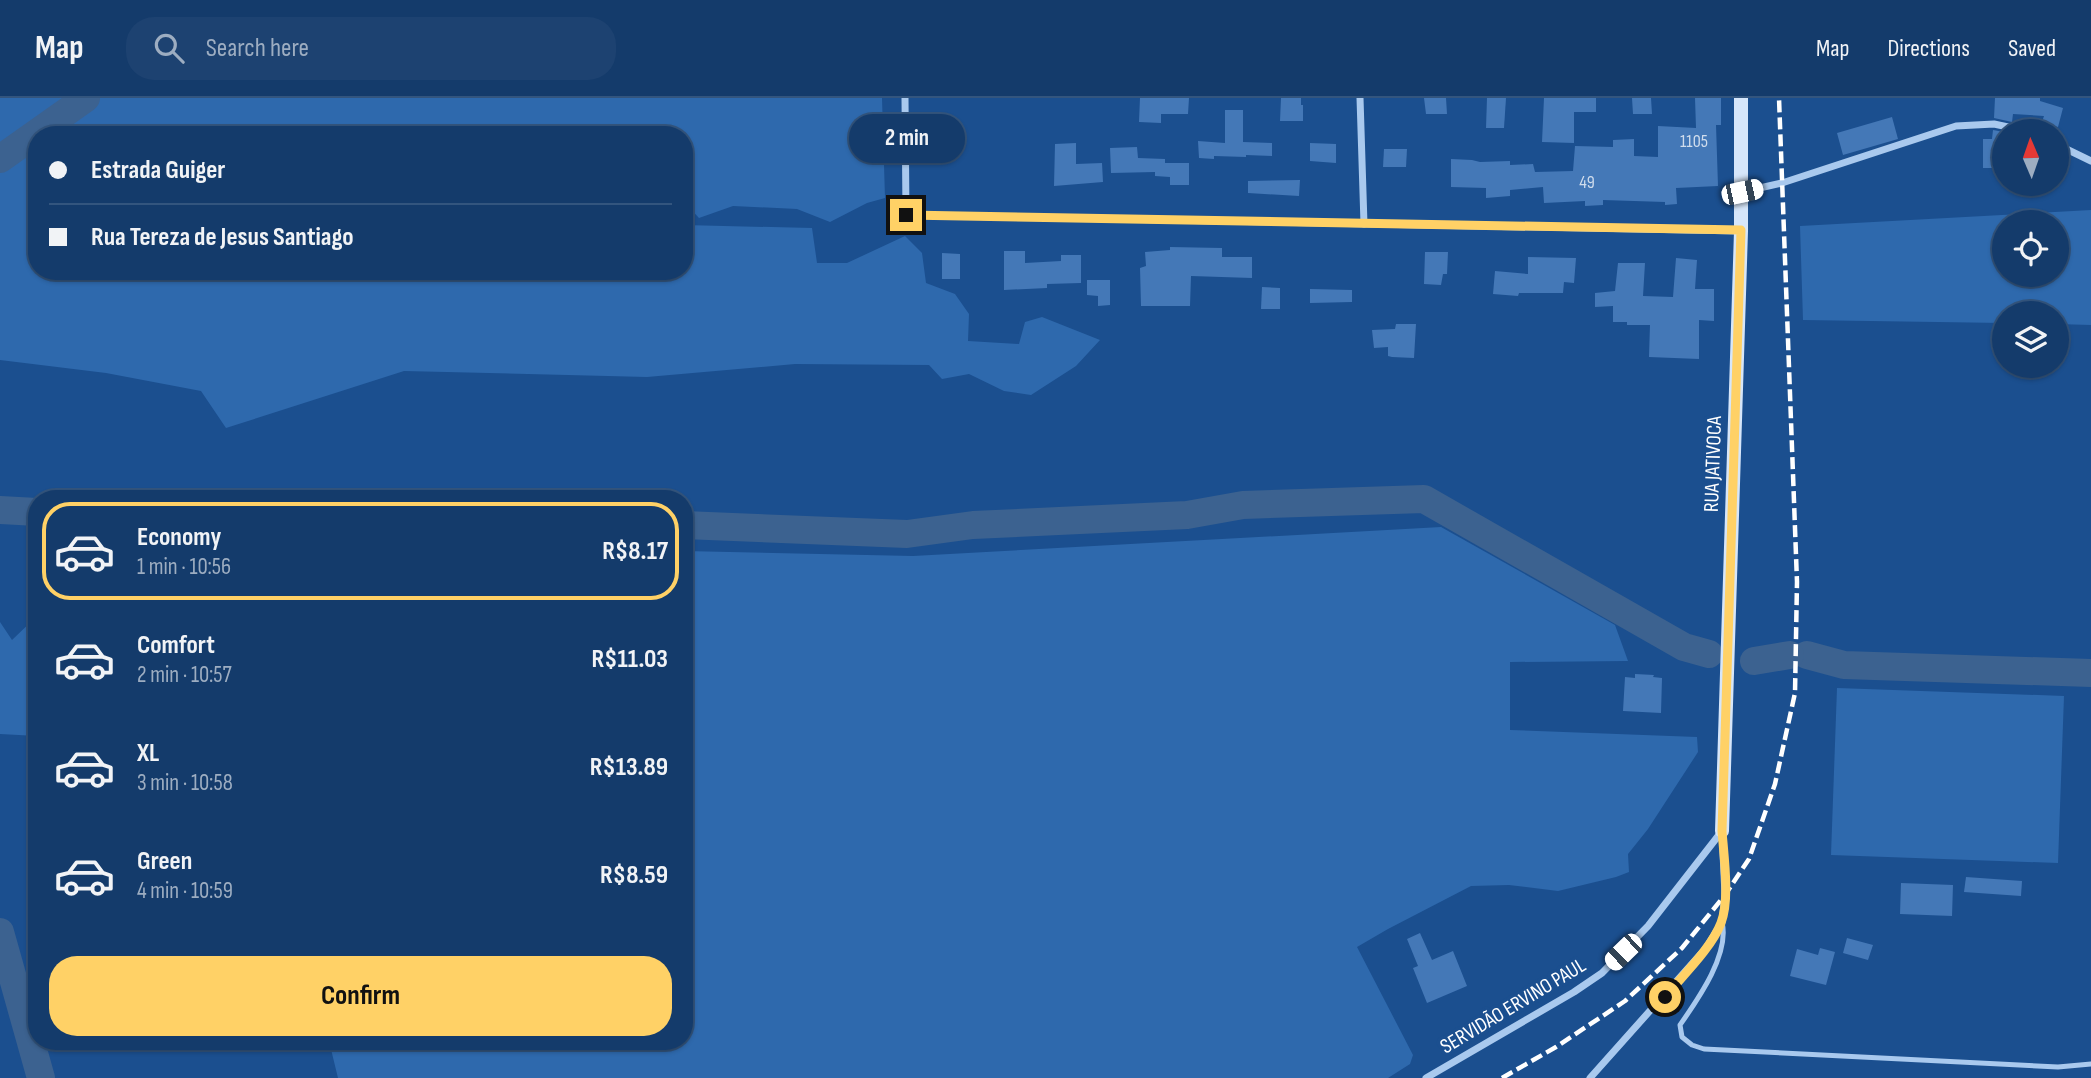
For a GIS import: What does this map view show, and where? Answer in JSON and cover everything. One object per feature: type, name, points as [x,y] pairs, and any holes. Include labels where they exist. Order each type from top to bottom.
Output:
[{"type":"street","points":[[905,98],[906,215],[1741,230]]},
{"type":"street","points":[[1360,98],[1364,224]]},
{"type":"street","name":"RUA JATIVOCA","points":[[1722,831],[1742,192],[1741,98]]},
{"type":"street","points":[[1742,192],[1782,183],[1956,126],[1992,124]]},
{"type":"street","points":[[2069,150],[2091,161]]},
{"type":"street","points":[[1590,1078],[1665,997],[1706,948],[1722,922],[1726,895],[1722,831]]},
{"type":"street","name":"SERVIDÃO ERVINO PAUL","points":[[1426,1078],[1602,973],[1648,926],[1722,831]]},
{"type":"lane","points":[[1722,922],[1724,941],[1719,957],[1696,1002],[1680,1025],[1682,1037],[1692,1045],[1704,1049],[2058,1067],[2091,1065]]},
{"type":"shaded area","points":[[0,98],[882,98],[885,198],[867,203],[830,222],[797,209],[733,206],[699,218],[693,212],[693,126],[28,126],[28,280],[693,280],[693,225],[812,228],[817,263],[847,263],[905,236],[922,253],[926,283],[955,294],[969,314],[968,341],[1019,344],[1025,322],[1042,317],[1100,340],[1076,366],[1031,395],[1004,391],[969,374],[942,379],[929,365],[795,364],[647,377],[404,371],[226,428],[201,391],[106,373],[0,360]]},
{"type":"shaded area","points":[[2091,210],[2091,325],[2069,324],[2069,301],[1992,301],[1992,323],[1803,320],[1800,226],[1992,215],[1992,287],[2069,287],[2069,211]]},
{"type":"shaded area","points":[[1441,527],[1615,625],[1628,661],[1510,662],[1510,730],[1697,737],[1698,752],[1648,829],[1628,854],[1629,872],[1558,891],[1509,885],[1471,886],[1357,947],[1413,1055],[1410,1064],[1388,1078],[338,1078],[331,1050],[693,1050],[693,551],[913,556]]},
{"type":"shaded area","points":[[0,622],[12,640],[28,625],[28,736],[0,734]]},
{"type":"shaded area","points":[[1837,688],[2064,696],[2058,863],[1831,855]]},
{"type":"building","points":[[1140,98],[1189,98],[1188,114],[1161,114],[1161,123],[1139,122]]},
{"type":"building","points":[[1281,98],[1301,98],[1303,121],[1280,121]]},
{"type":"building","points":[[1424,98],[1446,98],[1447,114],[1426,114]]},
{"type":"building","points":[[1487,98],[1506,98],[1504,128],[1486,128]]},
{"type":"building","points":[[1544,98],[1596,98],[1596,112],[1574,112],[1574,143],[1542,142]]},
{"type":"building","points":[[1632,98],[1651,98],[1652,114],[1633,114]]},
{"type":"building","points":[[1695,98],[1721,98],[1721,125],[1716,125],[1718,186],[1676,188],[1677,204],[1603,200],[1603,205],[1585,206],[1585,201],[1544,203],[1543,187],[1510,190],[1510,196],[1486,198],[1486,188],[1451,187],[1451,159],[1510,161],[1510,165],[1533,164],[1535,172],[1573,171],[1575,146],[1613,147],[1613,140],[1634,139],[1634,156],[1658,157],[1658,126],[1696,128]]},
{"type":"building","points":[[1995,98],[2040,98],[2040,101],[2063,108],[2060,119],[2013,114],[2012,119],[1994,118]]},
{"type":"building","points":[[1225,110],[1243,110],[1243,142],[1272,143],[1272,156],[1199,158],[1198,141],[1225,143]]},
{"type":"building","points":[[1892,117],[1898,139],[1843,155],[1837,133]]},
{"type":"building","points":[[1983,139],[1992,139],[1992,168],[1983,168]]},
{"type":"building","points":[[1076,143],[1076,164],[1102,163],[1103,182],[1054,186],[1055,144]]},
{"type":"building","points":[[1310,143],[1336,144],[1336,163],[1310,161]]},
{"type":"building","points":[[1137,147],[1138,158],[1165,159],[1165,163],[1189,163],[1189,185],[1170,185],[1170,177],[1155,176],[1155,172],[1111,173],[1110,148]]},
{"type":"building","points":[[1384,149],[1407,149],[1406,167],[1383,167]]},
{"type":"building","points":[[1300,180],[1299,196],[1248,193],[1248,181]]},
{"type":"building","points":[[1170,247],[1222,248],[1222,257],[1252,257],[1252,278],[1191,276],[1190,306],[1141,306],[1140,268],[1146,266],[1145,252],[1170,250]]},
{"type":"building","points":[[1004,251],[1025,251],[1025,263],[1061,261],[1061,255],[1081,255],[1081,283],[1004,290]]},
{"type":"building","points":[[1425,252],[1448,252],[1447,274],[1443,274],[1441,285],[1424,284]]},
{"type":"building","points":[[942,253],[960,254],[960,279],[942,279]]},
{"type":"building","points":[[1528,257],[1576,258],[1574,283],[1564,282],[1563,293],[1519,293],[1518,296],[1493,294],[1495,271],[1528,274]]},
{"type":"building","points":[[1676,258],[1697,260],[1695,289],[1714,289],[1714,321],[1699,320],[1699,359],[1649,357],[1650,325],[1613,322],[1613,306],[1595,307],[1595,293],[1615,291],[1618,263],[1645,263],[1643,296],[1673,297]]},
{"type":"building","points":[[1087,280],[1110,280],[1110,305],[1098,306],[1098,296],[1087,295]]},
{"type":"building","points":[[1262,287],[1280,288],[1280,309],[1261,309]]},
{"type":"building","points":[[1310,289],[1352,290],[1352,302],[1310,303]]},
{"type":"building","points":[[1396,324],[1416,324],[1414,358],[1388,356],[1388,347],[1374,348],[1372,330],[1395,329]]},
{"type":"building","points":[[1635,674],[1662,678],[1661,713],[1623,711],[1625,677],[1635,678]]},
{"type":"building","points":[[1966,877],[2022,881],[2021,896],[1964,892]]},
{"type":"building","points":[[1901,883],[1953,885],[1952,916],[1900,914]]},
{"type":"building","points":[[1420,933],[1432,960],[1453,951],[1467,986],[1427,1003],[1413,968],[1418,966],[1407,939]]},
{"type":"building","points":[[1847,938],[1873,945],[1868,960],[1843,953]]},
{"type":"building","points":[[1820,948],[1835,952],[1826,985],[1790,976],[1797,949],[1818,955]]},
{"type":"waterway","points":[[47,126],[86,98]]},
{"type":"waterway","points":[[0,159],[28,139]]},
{"type":"waterway","points":[[693,525],[907,534],[973,525],[1187,515],[1243,505],[1424,499],[1684,647],[1709,654]]},
{"type":"waterway","points":[[0,510],[28,512]]},
{"type":"waterway","points":[[1754,661],[1790,655]]},
{"type":"waterway","points":[[1807,655],[1844,665],[2091,673]]},
{"type":"waterway","points":[[0,932],[28,1032]]},
{"type":"waterway","points":[[33,1050],[41,1078]]},
{"type":"railway","points":[[1502,1078],[1556,1047],[1625,1001],[1682,948],[1725,895],[1749,859],[1775,784],[1795,693],[1797,582],[1779,98]]},
{"type":"route","points":[[906,215],[1741,230],[1722,831],[1726,895],[1722,922],[1706,948],[1665,997]]}]
